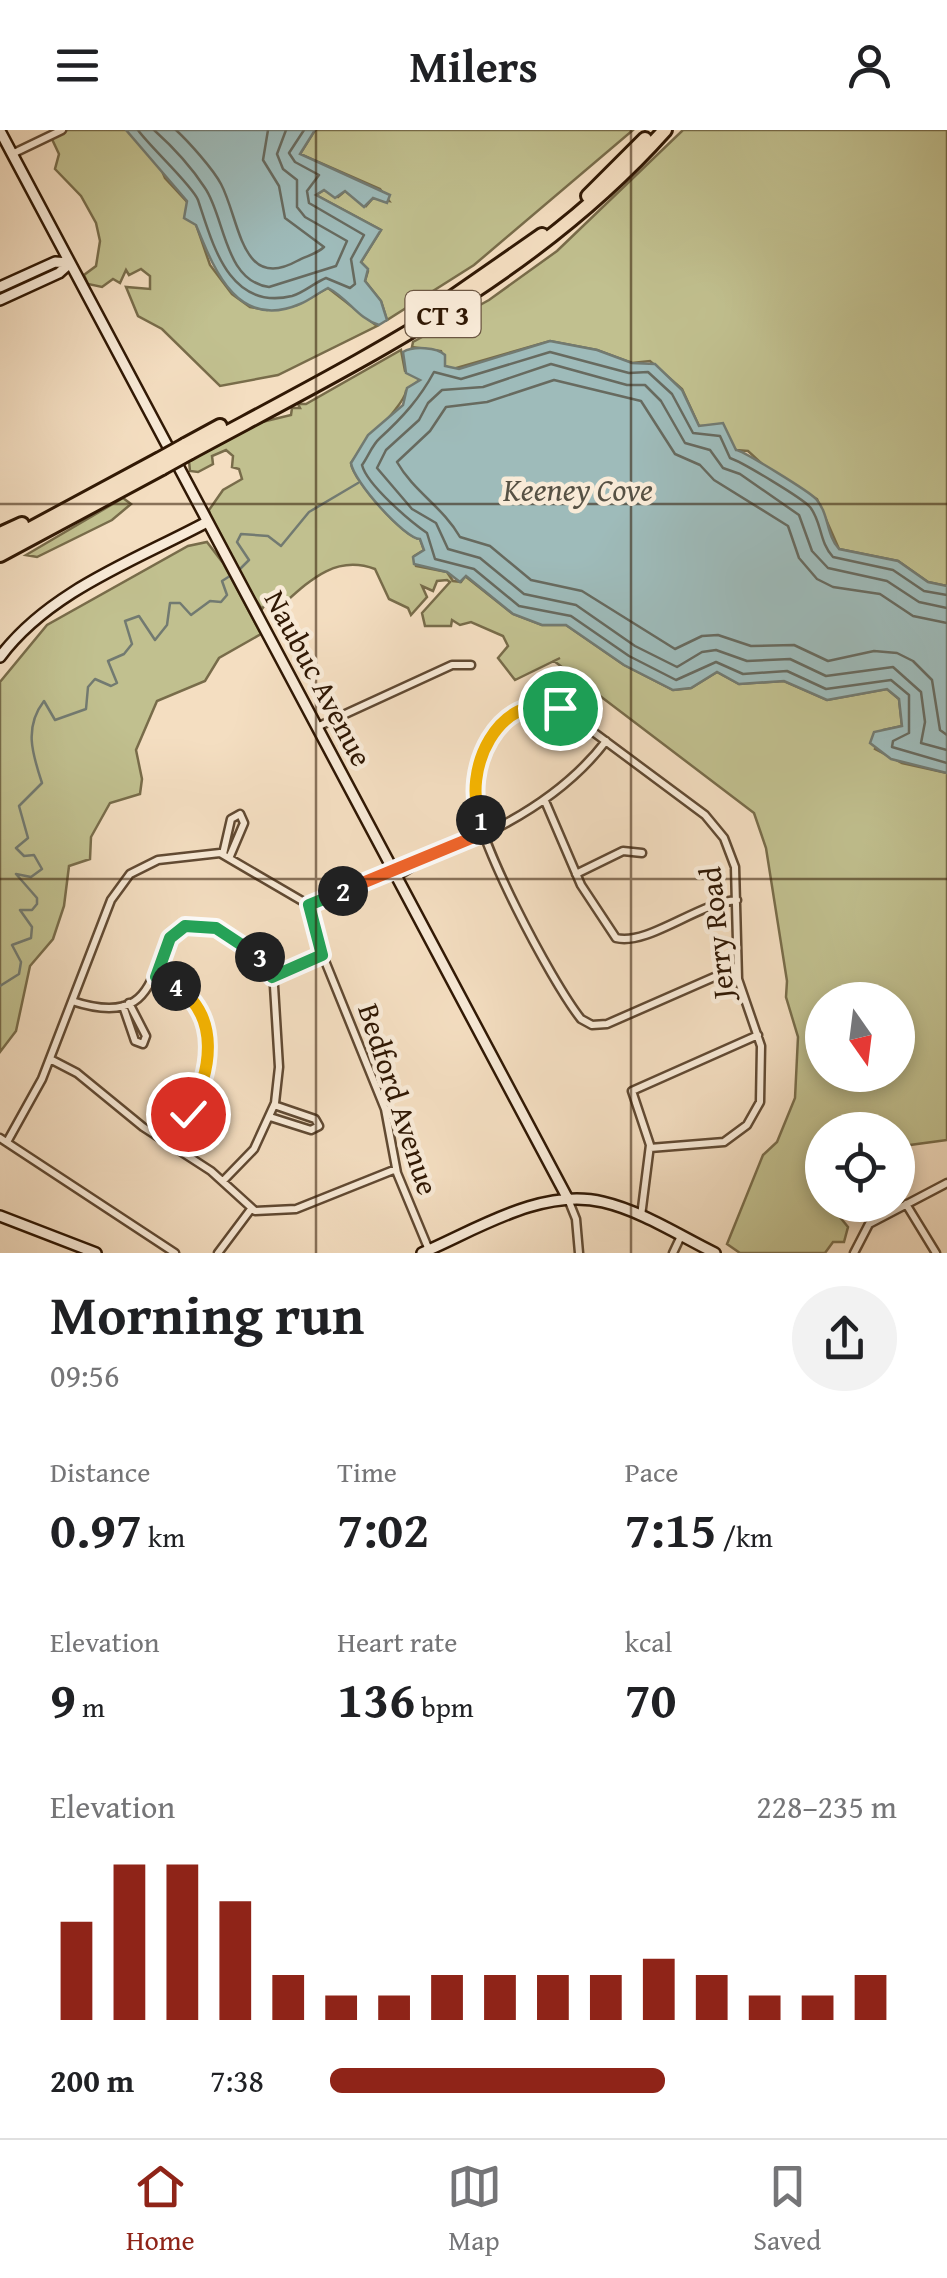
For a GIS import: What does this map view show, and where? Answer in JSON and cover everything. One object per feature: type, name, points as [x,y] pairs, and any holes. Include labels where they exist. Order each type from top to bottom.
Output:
[{"type":"highway","name":"CT 3","points":[[3,552],[485,276],[577,206],[653,130]]},
{"type":"highway","name":"CT 3","points":[[187,449],[480,291],[582,212],[665,130]]},
{"type":"highway","name":"CT 3","points":[[3,552],[98,492],[160,464]]},
{"type":"highway","points":[[0,534],[98,492]]},
{"type":"main road","name":"Naubuc Avenue","points":[[0,131],[568,1198]]},
{"type":"main road","points":[[0,287],[56,262],[70,263]]},
{"type":"main road","points":[[0,300],[58,273],[70,263]]},
{"type":"main road","points":[[0,656],[28,623],[50,607],[206,522]]},
{"type":"main road","points":[[425,1252],[524,1210],[568,1198],[604,1202],[715,1253]]},
{"type":"main road","points":[[0,1216],[96,1253]]},
{"type":"street","points":[[12,154],[62,130]]},
{"type":"street","points":[[317,727],[454,664],[471,665]]},
{"type":"street","name":"Jerry Road","points":[[486,832],[474,801],[474,781],[486,744],[503,722],[535,707],[552,706],[606,741],[715,826],[734,861],[737,966],[740,991],[758,1035],[761,1096],[743,1130],[715,1145],[650,1148]]},
{"type":"street","points":[[175,1253],[3,1140],[50,1060],[111,900],[128,875],[158,860],[199,852],[227,855],[309,905],[394,874],[546,801],[606,741]]},
{"type":"street","points":[[546,801],[576,874],[607,929],[621,939],[636,938],[714,903],[737,900]]},
{"type":"street","points":[[240,814],[244,823],[227,855],[232,819],[240,814]]},
{"type":"street","points":[[486,832],[542,959],[588,1024],[608,1024],[737,966]]},
{"type":"street","points":[[576,874],[623,850],[642,853]]},
{"type":"street","name":"Bedford Avenue","points":[[309,905],[322,955],[385,1109],[396,1169],[425,1252]]},
{"type":"street","points":[[72,1001],[102,1008],[126,1004],[156,977],[172,935],[185,926],[200,924],[252,949],[272,977],[279,1063],[274,1106],[249,1156],[223,1182]]},
{"type":"street","points":[[272,977],[322,955]]},
{"type":"street","points":[[156,977],[195,1002],[208,1040],[200,1089],[169,1145]]},
{"type":"street","points":[[126,1004],[146,1036],[144,1043],[135,1040],[126,1004]]},
{"type":"street","points":[[640,1217],[650,1148],[632,1091],[758,1035]]},
{"type":"street","points":[[50,1060],[77,1073],[223,1182],[251,1209],[268,1213],[294,1210],[396,1169]]},
{"type":"street","points":[[270,1117],[312,1130],[319,1126],[315,1119],[274,1106]]},
{"type":"street","points":[[915,1200],[947,1184]]},
{"type":"street","name":"Naubuc Avenue","points":[[568,1198],[576,1219],[579,1253]]},
{"type":"street","points":[[218,1253],[251,1209]]},
{"type":"street","points":[[915,1219],[936,1253]]},
{"type":"street","points":[[854,1253],[865,1227],[874,1222]]},
{"type":"street","points":[[672,1253],[681,1236]]},
{"type":"shaded area","points":[[65,130],[145,130],[165,178],[189,204],[210,265],[232,294],[250,307],[267,310],[297,305],[328,288],[377,326],[278,375],[220,386],[162,329],[138,316],[126,287],[150,289],[150,276],[141,269],[129,275],[126,270],[120,283],[113,279],[102,287],[88,284],[84,275],[96,266],[100,241],[96,223],[81,196],[55,169],[59,154],[51,137]]},
{"type":"shaded area","points":[[315,130],[633,130],[474,265],[387,320],[381,301],[365,281],[368,271],[361,262],[381,230],[316,195],[324,190],[338,197],[345,191],[366,206],[373,198],[389,201],[380,189],[300,154]]},
{"type":"shaded area","points":[[683,130],[947,130],[947,586],[928,582],[898,561],[839,549],[817,499],[771,472],[748,451],[736,450],[712,426],[699,426],[682,389],[650,361],[632,363],[597,350],[550,341],[453,369],[445,366],[441,351],[412,347],[413,342],[489,300],[557,251]]},
{"type":"shaded area","points":[[401,350],[405,371],[421,379],[406,391],[351,463],[380,507],[420,539],[424,550],[414,556],[416,566],[447,572],[453,581],[461,582],[465,576],[513,614],[542,625],[566,625],[624,665],[673,690],[691,688],[717,672],[739,684],[784,681],[827,700],[887,689],[899,699],[902,726],[883,730],[875,749],[902,763],[947,773],[947,1140],[915,1144],[915,1112],[805,1112],[805,1222],[844,1222],[848,1227],[844,1242],[833,1242],[825,1253],[740,1253],[727,1244],[763,1155],[777,1142],[795,1098],[798,1037],[786,997],[787,981],[766,848],[754,813],[554,661],[560,658],[515,680],[498,658],[508,646],[503,636],[471,622],[460,625],[452,620],[451,626],[425,626],[422,613],[450,582],[447,580],[437,581],[433,591],[422,586],[427,597],[411,615],[408,608],[389,599],[375,569],[347,565],[323,573],[279,608],[269,605],[269,599],[262,609],[238,574],[210,518],[209,510],[223,490],[242,479],[239,469],[232,467],[233,456],[226,450],[212,456],[213,464],[198,472],[190,471],[189,461],[262,422],[291,415],[292,408],[300,408],[298,404],[306,404]]},
{"type":"shaded area","points":[[123,498],[131,504],[112,520],[37,557],[26,555]]},
{"type":"shaded area","points":[[207,542],[223,563],[261,634],[219,658],[205,681],[157,701],[136,750],[142,779],[140,794],[110,803],[91,837],[90,859],[69,866],[64,906],[53,939],[30,966],[16,1031],[0,1052],[0,682],[47,625],[188,546]]},
{"type":"water","points":[[126,130],[315,130],[300,154],[390,195],[387,203],[373,198],[364,207],[345,191],[335,198],[324,190],[316,195],[381,230],[361,262],[368,269],[365,281],[381,301],[387,320],[379,325],[372,322],[328,288],[300,304],[278,310],[260,309],[244,302],[220,276],[196,225],[184,218],[187,201]]},
{"type":"water","name":"Keeney Cove","points":[[550,341],[597,350],[632,363],[655,364],[682,390],[699,426],[723,423],[736,450],[816,499],[839,549],[898,561],[928,582],[947,586],[947,773],[891,759],[870,743],[874,732],[902,726],[899,699],[887,689],[827,700],[784,681],[739,684],[717,672],[691,688],[673,690],[624,665],[566,625],[542,625],[513,614],[466,576],[460,582],[447,572],[414,564],[413,557],[424,550],[420,539],[403,530],[381,508],[351,463],[368,435],[403,405],[407,388],[420,380],[406,373],[403,352],[419,348],[436,350],[445,355],[445,366],[459,369]]},
{"type":"waterway","points":[[239,570],[249,560],[237,542],[241,534],[268,536],[281,546],[309,512],[358,483]]},
{"type":"waterway","points":[[0,986],[19,974],[21,962],[12,945],[31,938],[32,927],[20,910],[32,910],[37,904],[37,898],[16,874],[31,877],[42,869],[34,855],[24,856],[16,848],[28,838],[19,806],[42,783],[32,740],[38,711],[44,701],[55,720],[86,709],[88,687],[95,679],[111,686],[117,683],[108,661],[124,654],[132,644],[125,621],[139,616],[155,640],[167,625],[170,603],[180,603],[191,615],[210,601],[221,602],[227,595],[222,581],[233,574]]},
{"type":"route","points":[[188,1114],[204,1076],[207,1034],[195,1002],[156,977],[172,935],[190,924],[216,928],[257,954],[272,977],[322,955],[309,905],[486,832],[473,786],[490,737],[513,716],[538,706],[560,708]]}]
